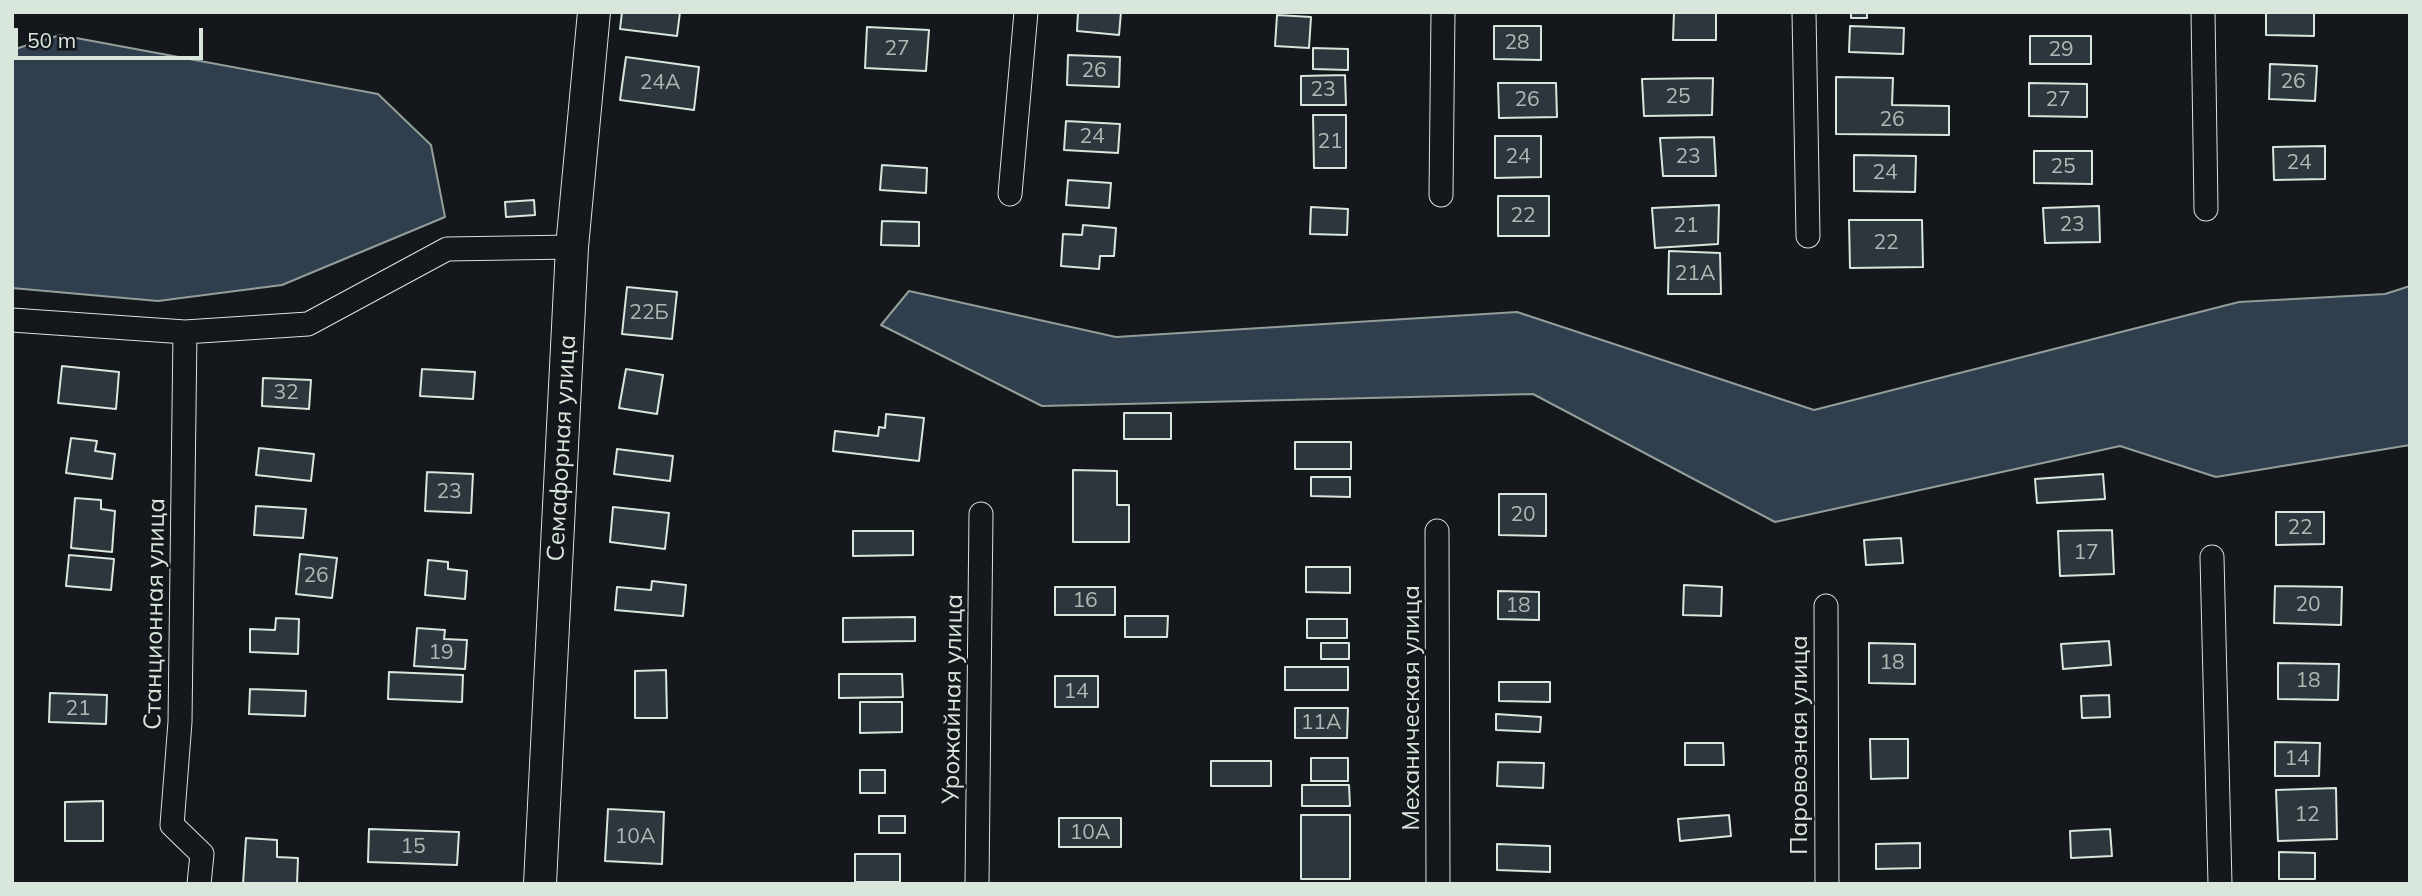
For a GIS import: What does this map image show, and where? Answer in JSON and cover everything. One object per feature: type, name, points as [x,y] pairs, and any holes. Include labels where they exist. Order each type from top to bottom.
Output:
[{"type":"street","name":"Семафорная улица","points":[[540,884],[572,247],[594,12]]},
{"type":"street","points":[[1010,194],[1026,12]]},
{"type":"street","points":[[1441,195],[1443,12]]},
{"type":"street","points":[[1804,12],[1808,236]]},
{"type":"street","points":[[2203,12],[2206,209]]},
{"type":"street","points":[[12,320],[185,332],[308,324],[447,249],[572,247]]},
{"type":"street","name":"Станционная улица","points":[[185,332],[180,722],[172,825],[202,854],[199,884]]},
{"type":"street","name":"Урожайная улица","points":[[976,884],[981,514]]},
{"type":"street","name":"Механическая улица","points":[[1437,531],[1438,884]]},
{"type":"street","points":[[2212,557],[2220,884]]},
{"type":"street","name":"Паровозная улица","points":[[1826,606],[1827,884]]},
{"type":"water","points":[[60,35],[378,94],[431,145],[445,217],[282,285],[158,301],[12,288],[12,50]]},
{"type":"water","points":[[2410,286],[2410,445],[2216,477],[2120,446],[1775,522],[1533,394],[1042,406],[881,325],[909,291],[1116,337],[1517,312],[1814,410],[2239,302],[2385,294]]},
{"type":"building","points":[[622,12],[680,12],[677,36],[620,29]]},
{"type":"building","points":[[1078,12],[1121,12],[1119,35],[1077,31]]},
{"type":"building","points":[[1674,12],[1716,12],[1716,40],[1673,40]]},
{"type":"building","points":[[1851,12],[1867,12],[1867,18],[1851,18]]},
{"type":"building","points":[[2266,12],[2314,12],[2314,36],[2266,35]]},
{"type":"building","points":[[1277,15],[1311,17],[1309,48],[1275,46]]},
{"type":"building","points":[[1494,26],[1541,26],[1541,60],[1494,59]]},
{"type":"building","points":[[1850,26],[1904,28],[1903,54],[1849,52]]},
{"type":"building","points":[[867,27],[929,30],[926,71],[865,68]]},
{"type":"building","points":[[2030,36],[2091,36],[2091,64],[2030,64]]},
{"type":"building","points":[[1313,48],[1348,49],[1348,70],[1313,69]]},
{"type":"building","points":[[1068,55],[1120,57],[1119,87],[1067,85]]},
{"type":"building","points":[[626,57],[699,67],[694,110],[620,100]]},
{"type":"building","points":[[2270,64],[2317,66],[2315,101],[2269,99]]},
{"type":"building","points":[[1345,75],[1346,105],[1301,105],[1301,76]]},
{"type":"building","points":[[1836,77],[1893,78],[1892,105],[1949,106],[1949,135],[1836,134]]},
{"type":"building","points":[[1713,78],[1712,115],[1644,116],[1642,79]]},
{"type":"building","points":[[1498,83],[1556,83],[1557,117],[1499,118]]},
{"type":"building","points":[[2029,83],[2087,84],[2087,117],[2029,116]]},
{"type":"building","points":[[1313,115],[1346,115],[1346,168],[1314,168]]},
{"type":"building","points":[[1066,121],[1120,124],[1118,153],[1064,150]]},
{"type":"building","points":[[1495,136],[1541,136],[1541,177],[1495,178]]},
{"type":"building","points":[[1714,137],[1716,176],[1663,176],[1660,138]]},
{"type":"building","points":[[2325,146],[2325,179],[2274,180],[2273,147]]},
{"type":"building","points":[[2034,151],[2092,151],[2092,184],[2034,183]]},
{"type":"building","points":[[1854,155],[1916,156],[1915,192],[1854,191]]},
{"type":"building","points":[[882,165],[927,168],[926,193],[880,190]]},
{"type":"building","points":[[1068,180],[1111,183],[1109,208],[1066,205]]},
{"type":"building","points":[[1498,196],[1549,196],[1549,236],[1498,236]]},
{"type":"building","points":[[534,200],[535,215],[506,217],[505,202]]},
{"type":"building","points":[[1719,205],[1718,244],[1655,248],[1652,208]]},
{"type":"building","points":[[2099,206],[2100,242],[2045,243],[2043,208]]},
{"type":"building","points":[[1311,207],[1348,209],[1347,235],[1310,234]]},
{"type":"building","points":[[1849,220],[1922,220],[1923,267],[1850,268]]},
{"type":"building","points":[[882,221],[919,222],[919,246],[881,245]]},
{"type":"building","points":[[1083,225],[1116,228],[1114,256],[1100,256],[1099,269],[1061,266],[1063,234],[1082,235]]},
{"type":"building","points":[[1669,251],[1720,253],[1721,294],[1668,294]]},
{"type":"building","points":[[627,287],[677,292],[672,339],[622,334]]},
{"type":"building","points":[[62,366],[119,372],[116,409],[58,403]]},
{"type":"building","points":[[422,369],[475,372],[473,399],[420,396]]},
{"type":"building","points":[[626,369],[663,375],[657,414],[619,408]]},
{"type":"building","points":[[263,378],[311,380],[309,409],[262,406]]},
{"type":"building","points":[[1124,413],[1171,413],[1171,439],[1124,439]]},
{"type":"building","points":[[886,414],[924,418],[919,461],[833,451],[835,431],[878,436],[879,427],[885,428]]},
{"type":"building","points":[[71,438],[97,441],[95,451],[115,454],[112,479],[66,473]]},
{"type":"building","points":[[1295,442],[1351,442],[1351,469],[1295,469]]},
{"type":"building","points":[[259,448],[314,454],[311,481],[256,475]]},
{"type":"building","points":[[617,449],[673,456],[670,481],[614,474]]},
{"type":"building","points":[[1073,470],[1117,471],[1117,505],[1129,505],[1129,542],[1073,542]]},
{"type":"building","points":[[427,472],[473,474],[471,513],[425,511]]},
{"type":"building","points":[[2103,474],[2105,499],[2037,503],[2035,479]]},
{"type":"building","points":[[1311,477],[1350,477],[1350,497],[1311,496]]},
{"type":"building","points":[[1499,494],[1546,494],[1546,536],[1499,535]]},
{"type":"building","points":[[75,498],[101,500],[101,509],[115,511],[112,552],[71,548]]},
{"type":"building","points":[[256,506],[306,509],[303,538],[254,535]]},
{"type":"building","points":[[613,507],[669,513],[665,549],[610,542]]},
{"type":"building","points":[[2276,512],[2324,512],[2324,544],[2276,545]]},
{"type":"building","points":[[2112,530],[2114,574],[2060,576],[2058,531]]},
{"type":"building","points":[[853,531],[913,531],[913,555],[853,556]]},
{"type":"building","points":[[1901,538],[1903,563],[1866,565],[1864,540]]},
{"type":"building","points":[[300,554],[337,558],[332,598],[296,594]]},
{"type":"building","points":[[69,555],[114,559],[111,590],[66,586]]},
{"type":"building","points":[[428,560],[448,562],[448,569],[467,571],[465,599],[425,595]]},
{"type":"building","points":[[1306,567],[1350,567],[1350,593],[1306,592]]},
{"type":"building","points":[[652,581],[686,585],[683,616],[615,610],[617,587],[651,590]]},
{"type":"building","points":[[1684,585],[1722,587],[1721,616],[1683,615]]},
{"type":"building","points":[[2275,586],[2342,587],[2341,625],[2274,623]]},
{"type":"building","points":[[1055,587],[1115,587],[1115,615],[1055,615]]},
{"type":"building","points":[[1498,591],[1539,592],[1539,620],[1498,619]]},
{"type":"building","points":[[1125,616],[1168,616],[1167,637],[1125,637]]},
{"type":"building","points":[[915,617],[915,641],[843,642],[843,618]]},
{"type":"building","points":[[276,618],[299,619],[298,654],[250,652],[250,629],[275,630]]},
{"type":"building","points":[[1307,619],[1347,619],[1347,638],[1307,638]]},
{"type":"building","points":[[417,628],[445,630],[444,639],[467,640],[465,669],[414,666]]},
{"type":"building","points":[[2109,641],[2111,665],[2063,669],[2061,644]]},
{"type":"building","points":[[1321,643],[1349,643],[1349,659],[1321,659]]},
{"type":"building","points":[[1869,643],[1915,644],[1915,684],[1869,683]]},
{"type":"building","points":[[2278,663],[2339,664],[2338,700],[2278,699]]},
{"type":"building","points":[[1285,667],[1348,667],[1348,690],[1285,690]]},
{"type":"building","points":[[666,670],[667,718],[635,718],[635,671]]},
{"type":"building","points":[[389,672],[463,675],[462,702],[388,699]]},
{"type":"building","points":[[839,674],[902,674],[903,697],[839,698]]},
{"type":"building","points":[[1055,676],[1098,676],[1098,707],[1055,707]]},
{"type":"building","points":[[1499,682],[1550,682],[1550,702],[1499,701]]},
{"type":"building","points":[[250,689],[306,691],[305,716],[249,714]]},
{"type":"building","points":[[50,693],[107,695],[106,724],[49,722]]},
{"type":"building","points":[[2109,695],[2110,717],[2082,718],[2081,696]]},
{"type":"building","points":[[860,702],[902,702],[902,732],[860,733]]},
{"type":"building","points":[[1295,708],[1348,708],[1347,738],[1295,738]]},
{"type":"building","points":[[1496,714],[1541,717],[1540,732],[1496,730]]},
{"type":"building","points":[[1870,739],[1908,739],[1908,778],[1871,779]]},
{"type":"building","points":[[2275,742],[2320,743],[2319,776],[2275,776]]},
{"type":"building","points":[[1685,743],[1723,743],[1724,765],[1685,765]]},
{"type":"building","points":[[1311,758],[1348,758],[1348,781],[1311,781]]},
{"type":"building","points":[[1211,761],[1271,761],[1271,786],[1211,786]]},
{"type":"building","points":[[1498,762],[1544,763],[1543,788],[1497,786]]},
{"type":"building","points":[[860,770],[885,770],[885,793],[860,793]]},
{"type":"building","points":[[1302,785],[1349,785],[1350,806],[1302,806]]},
{"type":"building","points":[[2336,788],[2337,839],[2278,841],[2276,790]]},
{"type":"building","points":[[103,801],[103,841],[65,841],[65,802]]},
{"type":"building","points":[[608,809],[664,812],[662,864],[605,861]]},
{"type":"building","points":[[1301,815],[1350,815],[1350,879],[1301,879]]},
{"type":"building","points":[[1729,815],[1731,836],[1680,841],[1678,819]]},
{"type":"building","points":[[879,816],[905,816],[905,833],[879,833]]},
{"type":"building","points":[[1059,818],[1121,818],[1121,847],[1059,847]]},
{"type":"building","points":[[369,829],[459,832],[457,865],[368,862]]},
{"type":"building","points":[[2110,829],[2112,856],[2071,858],[2070,831]]},
{"type":"building","points":[[246,838],[277,840],[277,857],[298,858],[297,884],[243,884]]},
{"type":"building","points":[[1920,843],[1920,868],[1876,869],[1876,844]]},
{"type":"building","points":[[1497,844],[1550,846],[1550,872],[1497,870]]},
{"type":"building","points":[[2279,852],[2315,853],[2315,879],[2279,879]]},
{"type":"building","points":[[855,854],[900,854],[900,882],[855,882]]}]
